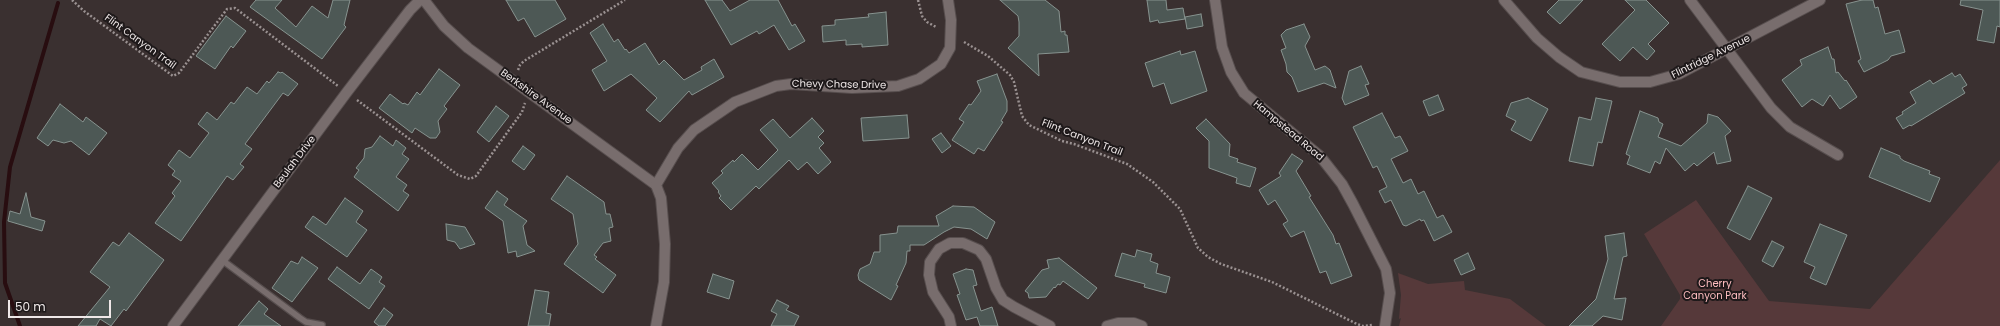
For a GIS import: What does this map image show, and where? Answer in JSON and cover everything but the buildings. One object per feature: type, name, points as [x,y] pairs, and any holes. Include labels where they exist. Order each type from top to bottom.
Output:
[{"type":"street","name":"Beulah Drive","points":[[173,326],[347,92],[410,10],[420,0]]},
{"type":"street","name":"Berkshire Avenue","points":[[424,0],[444,26],[468,48],[656,185]]},
{"type":"street","name":"Chevy Chase Drive","points":[[656,185],[678,148],[694,130],[735,102],[753,94],[776,86],[791,84],[852,88],[898,86],[919,79],[936,69],[945,58],[950,48],[952,35],[948,0]]},
{"type":"street","name":"Hampstead Road","points":[[1215,0],[1222,47],[1231,72],[1244,93],[1320,156],[1342,184],[1353,204],[1386,269],[1390,293],[1385,326]]},
{"type":"street","name":"Flintridge Avenue","points":[[1504,0],[1537,38],[1559,57],[1581,72],[1603,79],[1620,82],[1650,82],[1679,74],[1820,0]]},
{"type":"street","points":[[1690,0],[1729,49],[1749,80],[1790,127],[1838,155]]},
{"type":"street","points":[[656,185],[661,198],[665,244],[664,282],[656,326]]},
{"type":"street","points":[[951,326],[949,317],[933,292],[929,275],[930,262],[939,249],[950,243],[963,243],[979,250],[986,259],[996,288],[1003,300],[1050,326]]},
{"type":"street","points":[[1107,326],[1128,323],[1142,326]]},
{"type":"lane","points":[[222,260],[306,322],[322,325]]},
{"type":"path","name":"Flint Canyon Trail","points":[[72,0],[84,11],[173,76],[179,73],[227,9],[235,8],[339,86]]},
{"type":"path","points":[[518,70],[524,61],[625,0]]},
{"type":"path","points":[[918,0],[922,16],[927,22],[936,27]]},
{"type":"path","name":"Flint Canyon Trail","points":[[964,42],[988,56],[1010,75],[1014,82],[1022,116],[1029,125],[1062,141],[1127,164],[1153,182],[1180,209],[1198,248],[1208,257],[1221,264],[1272,282],[1356,324],[1363,326],[1373,325]]},
{"type":"path","points":[[356,100],[458,175],[470,178],[476,176],[522,112],[526,102]]},
{"type":"green space","name":"Cherry Canyon Park","points":[[2000,160],[2000,326],[1661,326],[1680,299],[1680,295],[1644,234],[1696,200],[1769,301],[1870,309]]},
{"type":"green space","points":[[1398,273],[1428,284],[1464,281],[1465,290],[1510,299],[1546,326],[1399,326],[1401,318],[1399,319],[1401,295]]},
{"type":"waterway","points":[[20,326],[5,283],[4,222],[10,167],[58,3]]}]
